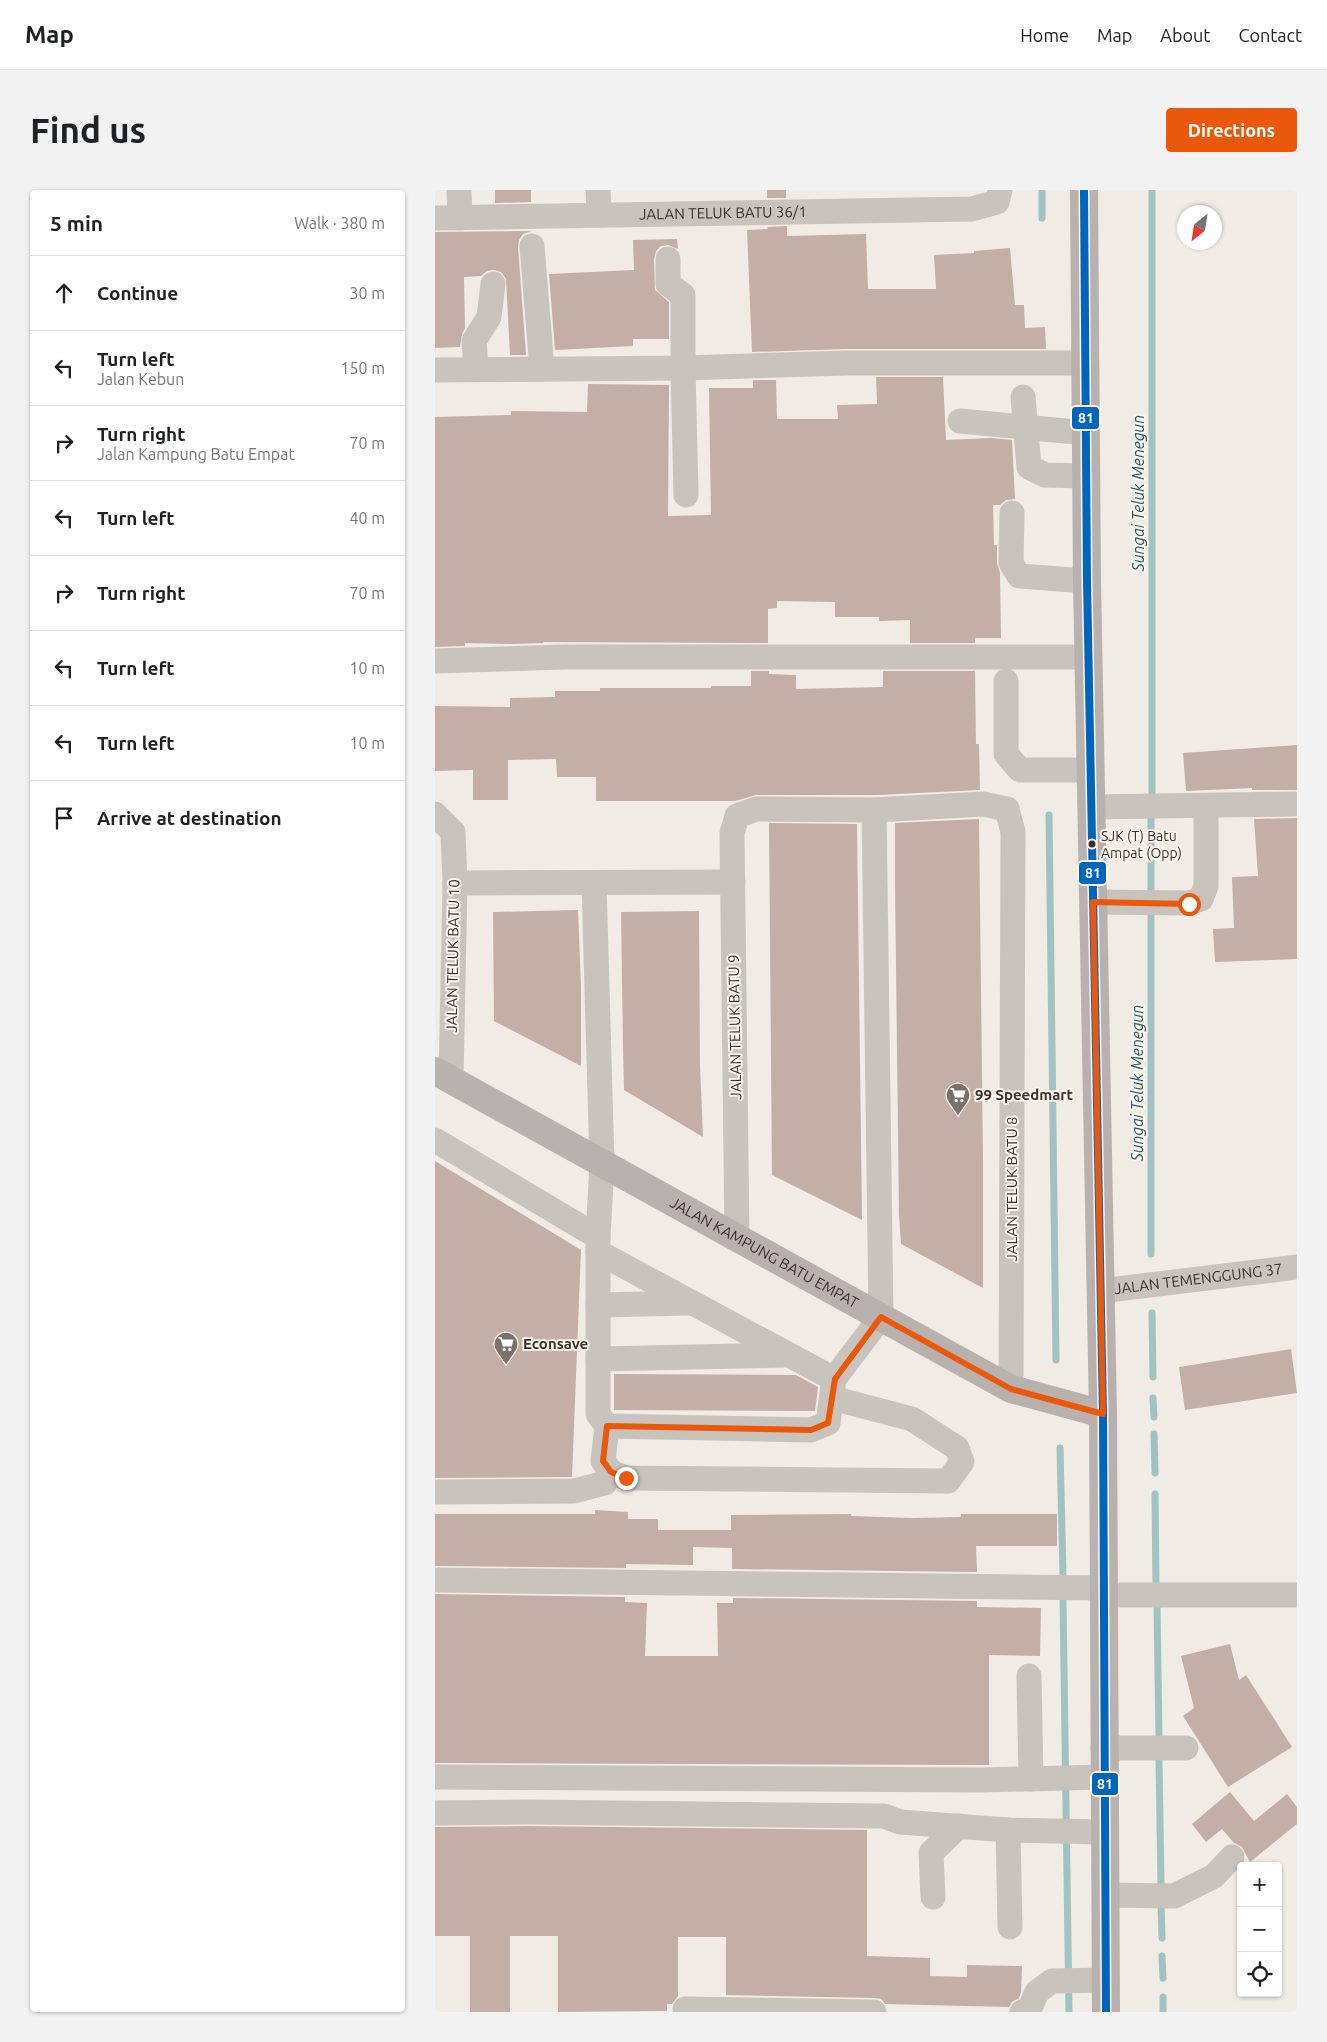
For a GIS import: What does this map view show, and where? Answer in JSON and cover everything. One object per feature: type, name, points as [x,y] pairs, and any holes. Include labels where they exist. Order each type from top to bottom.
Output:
[{"type":"main road","points":[[1084,190],[1085,476],[1103,1414],[1103,1777],[1106,2012]]},
{"type":"main road","name":"JALAN KAMPUNG BATU EMPAT","points":[[443,1075],[1011,1389],[1103,1414]]},
{"type":"street","points":[[459,190],[459,218]]},
{"type":"street","points":[[598,190],[599,215]]},
{"type":"street","name":"JALAN TELUK BATU 36/1","points":[[435,218],[599,215],[736,201],[880,200],[972,209],[997,202],[1000,190]]},
{"type":"street","points":[[532,246],[541,369]]},
{"type":"street","points":[[668,258],[668,284],[683,295],[686,495]]},
{"type":"street","points":[[476,368],[474,341],[489,317],[493,284]]},
{"type":"street","points":[[435,370],[476,368],[683,368],[847,363],[1085,363]]},
{"type":"street","points":[[1023,397],[1029,467],[1045,474],[1085,476]]},
{"type":"street","points":[[960,421],[1086,433]]},
{"type":"street","points":[[1012,513],[1011,563],[1019,576],[1087,580]]},
{"type":"street","points":[[435,661],[566,658],[1088,657]]},
{"type":"street","points":[[1005,681],[1006,754],[1020,770],[1090,770]]},
{"type":"street","name":"JALAN TELUK BATU 8","points":[[874,810],[983,804],[1007,809],[1013,832],[1011,1389]]},
{"type":"street","points":[[1091,807],[1206,807],[1297,804]]},
{"type":"street","points":[[1093,902],[1189,904],[1201,900],[1206,886],[1206,807]]},
{"type":"street","name":"JALAN TELUK BATU 9","points":[[737,1238],[732,834],[737,816],[756,809],[874,810]]},
{"type":"street","points":[[607,1426],[811,1430],[828,1423],[833,1388],[881,1317],[874,810]]},
{"type":"street","name":"JALAN TELUK BATU 10","points":[[435,814],[453,832],[455,883],[443,1075]]},
{"type":"street","points":[[455,883],[733,882]]},
{"type":"street","points":[[435,1140],[598,1245],[693,1303],[789,1355],[833,1388],[912,1419],[957,1448],[962,1462],[948,1480],[626,1478],[611,1472],[603,1461],[607,1426],[598,1414],[598,1245],[602,1164],[594,883]]},
{"type":"street","name":"JALAN TEMENGGUNG 37","points":[[1100,1291],[1297,1267]]},
{"type":"street","points":[[598,1305],[693,1303]]},
{"type":"street","points":[[598,1359],[789,1355]]},
{"type":"street","points":[[435,1492],[574,1491],[605,1483],[611,1472]]},
{"type":"street","points":[[435,1580],[1297,1595]]},
{"type":"street","points":[[1029,1676],[1031,1779]]},
{"type":"street","points":[[1103,1748],[1186,1748]]},
{"type":"street","points":[[435,1776],[1031,1779],[1103,1777]]},
{"type":"street","points":[[435,1813],[527,1812],[884,1816],[900,1822],[1008,1830],[1105,1832]]},
{"type":"street","points":[[933,1897],[931,1853],[959,1826]]},
{"type":"street","points":[[1008,1830],[1010,1927]]},
{"type":"street","points":[[1106,1895],[1174,1896],[1215,1876],[1232,1857]]},
{"type":"street","points":[[1022,2012],[1029,2010],[1037,1992],[1052,1981],[1106,1980]]},
{"type":"street","points":[[685,2009],[874,2012]]},
{"type":"building","points":[[495,190],[531,190],[531,202],[495,203]]},
{"type":"building","points":[[767,190],[786,190],[786,198],[767,198]]},
{"type":"building","points":[[787,226],[787,236],[866,234],[868,289],[936,289],[934,255],[974,253],[974,251],[1010,248],[1015,305],[1024,305],[1025,328],[1045,327],[1046,349],[847,349],[752,352],[747,230]]},
{"type":"building","points":[[532,231],[523,234],[519,240],[518,247],[526,355],[510,355],[506,279],[501,272],[494,270],[487,271],[481,276],[464,277],[465,328],[460,347],[435,348],[435,232]]},
{"type":"building","points":[[677,239],[678,249],[668,245],[661,246],[656,251],[654,259],[655,290],[669,302],[669,339],[633,339],[633,346],[555,350],[549,274],[634,270],[633,240]]},
{"type":"building","points":[[876,377],[943,377],[946,440],[991,438],[1012,440],[1015,499],[1006,500],[1000,505],[993,505],[994,545],[997,545],[997,563],[1000,573],[1001,638],[975,638],[975,643],[910,643],[910,620],[879,621],[879,617],[835,617],[835,602],[777,601],[777,608],[768,609],[768,643],[543,642],[512,644],[465,643],[465,646],[435,647],[435,417],[511,415],[511,411],[587,412],[588,384],[669,385],[668,516],[711,515],[709,388],[753,388],[753,380],[776,380],[777,419],[838,419],[837,405],[877,404]]},
{"type":"building","points":[[751,671],[769,671],[769,674],[796,675],[796,689],[883,687],[883,671],[975,671],[976,744],[979,744],[980,790],[877,795],[756,795],[735,801],[596,801],[596,777],[557,777],[556,759],[508,760],[508,800],[473,800],[473,770],[435,771],[435,706],[510,707],[510,698],[555,697],[555,691],[600,691],[600,688],[751,686]]},
{"type":"building","points":[[1297,745],[1297,790],[1252,790],[1252,788],[1186,791],[1183,753]]},
{"type":"building","points":[[1297,818],[1297,959],[1215,962],[1213,929],[1234,928],[1232,877],[1258,876],[1254,819]]},
{"type":"building","points":[[979,819],[983,1288],[901,1244],[899,1215],[895,884],[895,823]]},
{"type":"building","points":[[769,823],[857,824],[862,1220],[772,1175]]},
{"type":"building","points":[[578,910],[581,987],[581,1066],[494,1021],[493,912]]},
{"type":"building","points":[[699,911],[700,1066],[703,1137],[624,1090],[623,1046],[621,912]]},
{"type":"building","name":"Econsave","points":[[435,1161],[581,1250],[572,1477],[435,1478]]},
{"type":"building","points":[[1291,1349],[1297,1393],[1185,1410],[1179,1367]]},
{"type":"building","points":[[614,1374],[796,1375],[818,1387],[815,1411],[614,1410]]},
{"type":"building","points":[[595,1510],[628,1512],[628,1519],[658,1519],[658,1530],[731,1530],[731,1515],[851,1514],[851,1516],[913,1518],[961,1517],[961,1514],[1057,1514],[1057,1546],[976,1546],[977,1572],[732,1569],[732,1548],[693,1547],[693,1565],[626,1564],[626,1568],[435,1566],[435,1514],[595,1514]]},
{"type":"building","points":[[435,1594],[625,1597],[625,1602],[647,1603],[645,1656],[718,1656],[717,1603],[733,1603],[733,1598],[977,1601],[977,1607],[1041,1608],[1040,1656],[989,1655],[989,1765],[435,1763]]},
{"type":"building","points":[[1230,1644],[1239,1680],[1246,1675],[1292,1747],[1228,1787],[1183,1716],[1194,1708],[1181,1656]]},
{"type":"building","points":[[1230,1792],[1254,1821],[1287,1794],[1297,1807],[1297,1824],[1250,1862],[1242,1847],[1234,1843],[1222,1829],[1206,1842],[1192,1824]]},
{"type":"building","points":[[527,1826],[867,1830],[867,1956],[930,1958],[930,1976],[967,1977],[967,1965],[1022,1966],[1019,1998],[1012,2002],[1009,2007],[885,2004],[881,1999],[874,1998],[726,1995],[726,1937],[678,1937],[678,1996],[672,2004],[667,2004],[667,2011],[558,2012],[558,1936],[510,1936],[510,2012],[470,2012],[470,1936],[435,1936],[435,1827]]},
{"type":"waterway","points":[[1042,190],[1042,218]]},
{"type":"waterway","name":"Sungai Teluk Menegun","points":[[1152,190],[1152,796]]},
{"type":"waterway","points":[[1049,815],[1056,1360]]},
{"type":"waterway","name":"Sungai Teluk Menegun","points":[[1151,816],[1151,892]]},
{"type":"waterway","name":"Sungai Teluk Menegun","points":[[1151,913],[1151,1254]]},
{"type":"waterway","name":"Sungai Teluk Menegun","points":[[1152,1313],[1153,1377]]},
{"type":"waterway","name":"Sungai Teluk Menegun","points":[[1153,1398],[1154,1417]]},
{"type":"waterway","name":"Sungai Teluk Menegun","points":[[1154,1434],[1155,1473]]},
{"type":"waterway","points":[[1060,1448],[1063,1575]]},
{"type":"waterway","name":"Sungai Teluk Menegun","points":[[1155,1494],[1156,1585]]},
{"type":"waterway","points":[[1063,1599],[1069,2012]]},
{"type":"waterway","name":"Sungai Teluk Menegun","points":[[1157,1604],[1159,1738]]},
{"type":"waterway","name":"Sungai Teluk Menegun","points":[[1159,1760],[1161,1884]]},
{"type":"waterway","name":"Sungai Teluk Menegun","points":[[1161,1903],[1162,1938]]},
{"type":"waterway","name":"Sungai Teluk Menegun","points":[[1162,1956],[1163,1978]]},
{"type":"waterway","name":"Sungai Teluk Menegun","points":[[1163,1997],[1163,2012]]},
{"type":"transit line","name":"81","points":[[1084,190],[1087,581],[1103,1414],[1106,2012]]},
{"type":"place","name":"SJK (T) Batu Ampat (Opp)","points":[[1092,844]]},
{"type":"place","name":"99 Speedmart","points":[[958,1116]]},
{"type":"place","name":"Econsave","points":[[506,1365]]},
{"type":"route","points":[[626,1478],[611,1472],[603,1461],[607,1426],[811,1430],[828,1423],[835,1379],[881,1317],[1011,1389],[1103,1414],[1093,902],[1189,904]]}]
